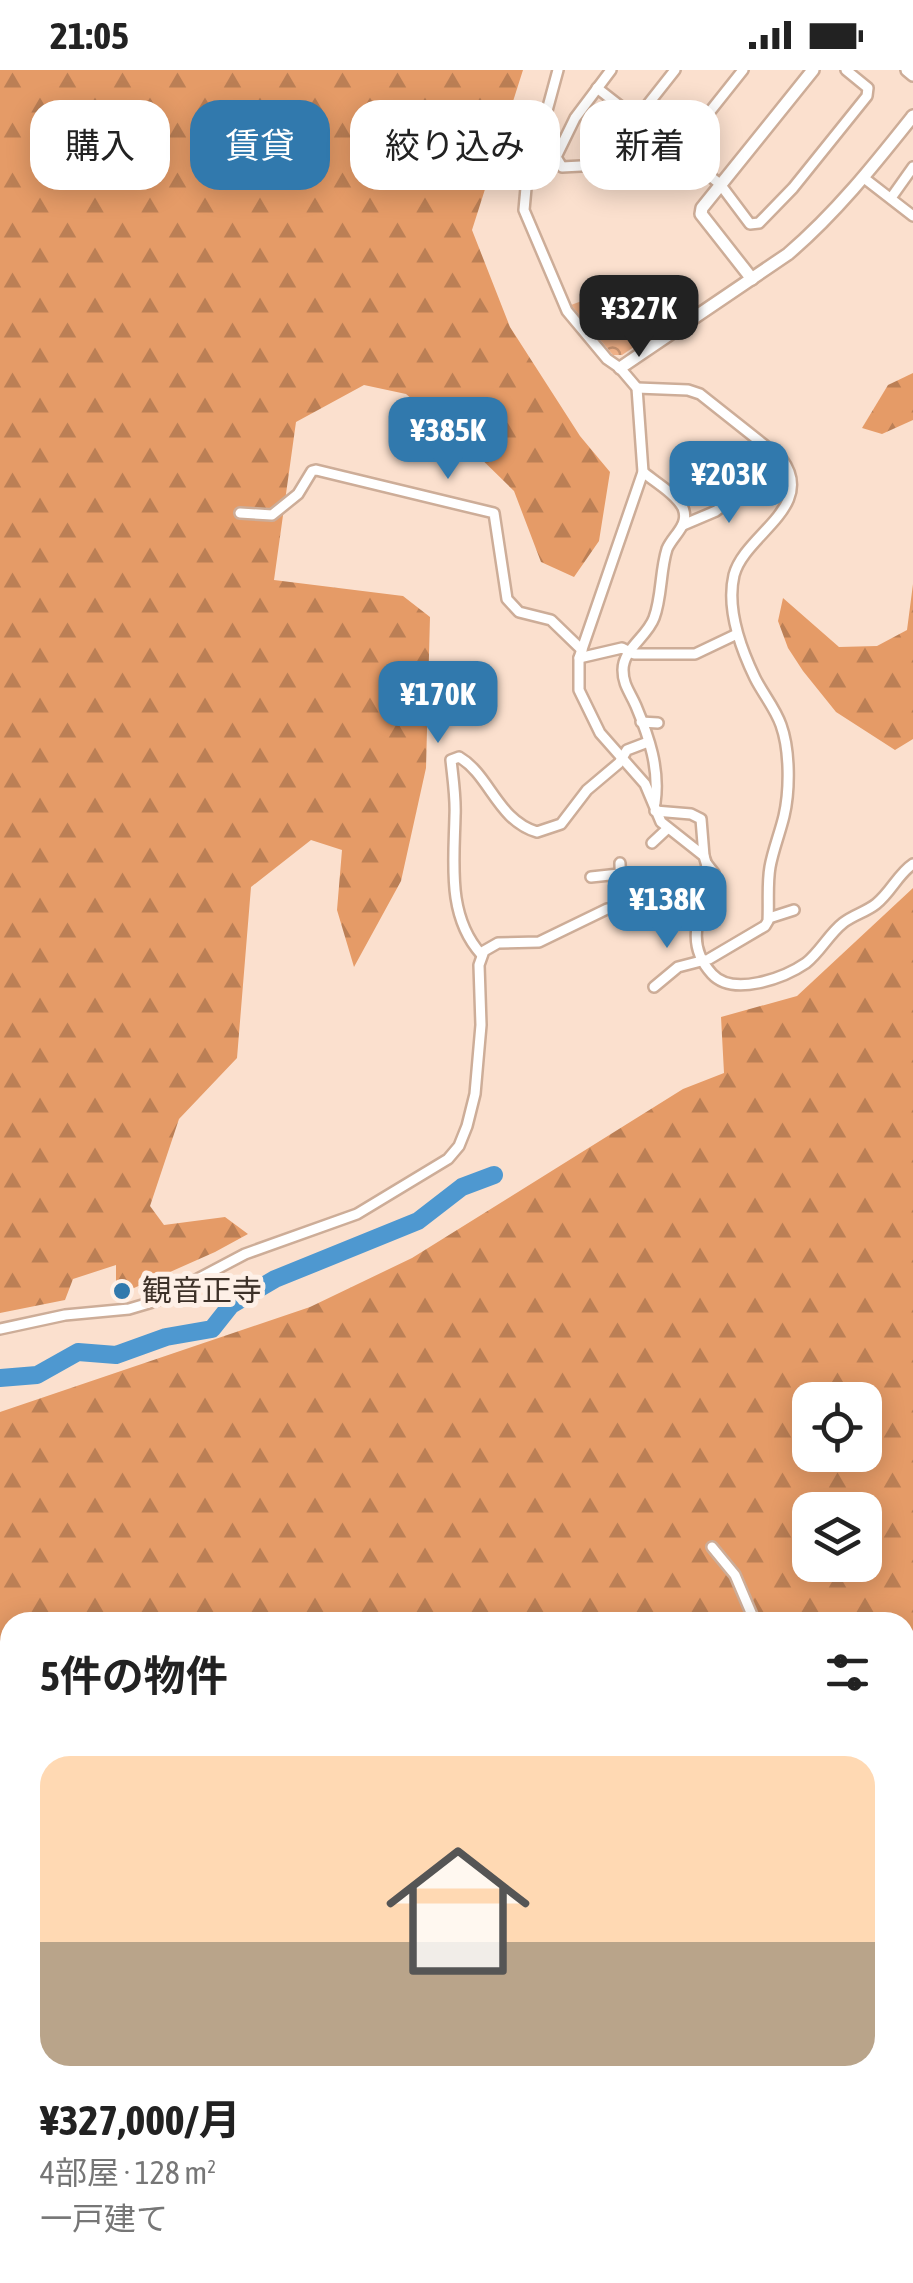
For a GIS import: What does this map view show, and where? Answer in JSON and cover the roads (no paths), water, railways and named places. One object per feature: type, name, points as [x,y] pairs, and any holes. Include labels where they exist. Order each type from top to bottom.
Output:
[{"type":"street","points":[[558,70],[526,188],[524,210],[567,311],[607,360],[638,388],[643,472],[580,654],[577,680],[588,710],[600,733],[646,784],[667,829],[695,846],[711,866],[714,873],[695,934],[701,962],[717,980],[736,985],[775,977],[804,964],[831,932],[848,918],[875,905],[903,870],[913,864]]},
{"type":"street","points":[[588,100],[611,70]]},
{"type":"street","points":[[651,100],[675,70]]},
{"type":"street","points":[[719,100],[743,70]]},
{"type":"street","points":[[813,70],[720,184],[750,224],[759,223],[793,188],[867,96],[868,88],[846,70]]},
{"type":"street","points":[[906,70],[913,75]]},
{"type":"street","points":[[596,88],[611,100]]},
{"type":"street","points":[[580,111],[556,158],[562,166],[580,166]]},
{"type":"street","points":[[620,368],[814,232],[913,116]]},
{"type":"street","points":[[891,198],[913,167]]},
{"type":"street","points":[[864,178],[913,216]]},
{"type":"street","points":[[716,190],[702,214],[752,278]]},
{"type":"street","points":[[638,388],[700,394],[782,459],[790,469],[793,486],[781,514],[740,561],[734,575],[732,610],[737,634],[781,725],[786,753],[785,812],[769,870],[768,918],[764,926],[701,962],[678,967],[654,988]]},
{"type":"street","points":[[240,513],[272,515],[298,494],[316,470],[494,513],[507,600],[518,612],[551,620],[580,654]]},
{"type":"street","points":[[643,472],[682,506],[684,525]]},
{"type":"street","points":[[654,808],[658,779],[641,722],[624,684],[623,664],[654,618],[667,550],[684,525],[716,511],[756,480]]},
{"type":"street","points":[[580,654],[622,648],[634,654],[695,654],[737,634]]},
{"type":"street","points":[[641,722],[658,723]]},
{"type":"street","points":[[0,1329],[156,1301],[245,1254],[357,1214],[436,1168],[459,1146],[475,1094],[480,1051],[482,954],[453,888],[456,811],[451,760],[459,757],[468,763],[512,817],[537,832],[561,824],[587,790],[627,750],[648,742]]},
{"type":"street","points":[[482,954],[498,944],[539,942],[607,909],[686,906],[696,899],[706,880],[703,826],[697,816],[654,808]]},
{"type":"street","points":[[652,843],[667,829]]},
{"type":"street","points":[[591,877],[619,869],[621,907]]},
{"type":"street","points":[[651,891],[655,908]]},
{"type":"street","points":[[768,918],[794,910]]},
{"type":"street","points":[[712,1546],[735,1575],[751,1612]]},
{"type":"waterway","points":[[0,1378],[37,1375],[78,1352],[116,1355],[166,1337],[212,1329],[231,1305],[275,1279],[418,1221],[462,1187],[494,1175]]},
{"type":"place","name":"観音正寺","points":[[122,1291]]}]
